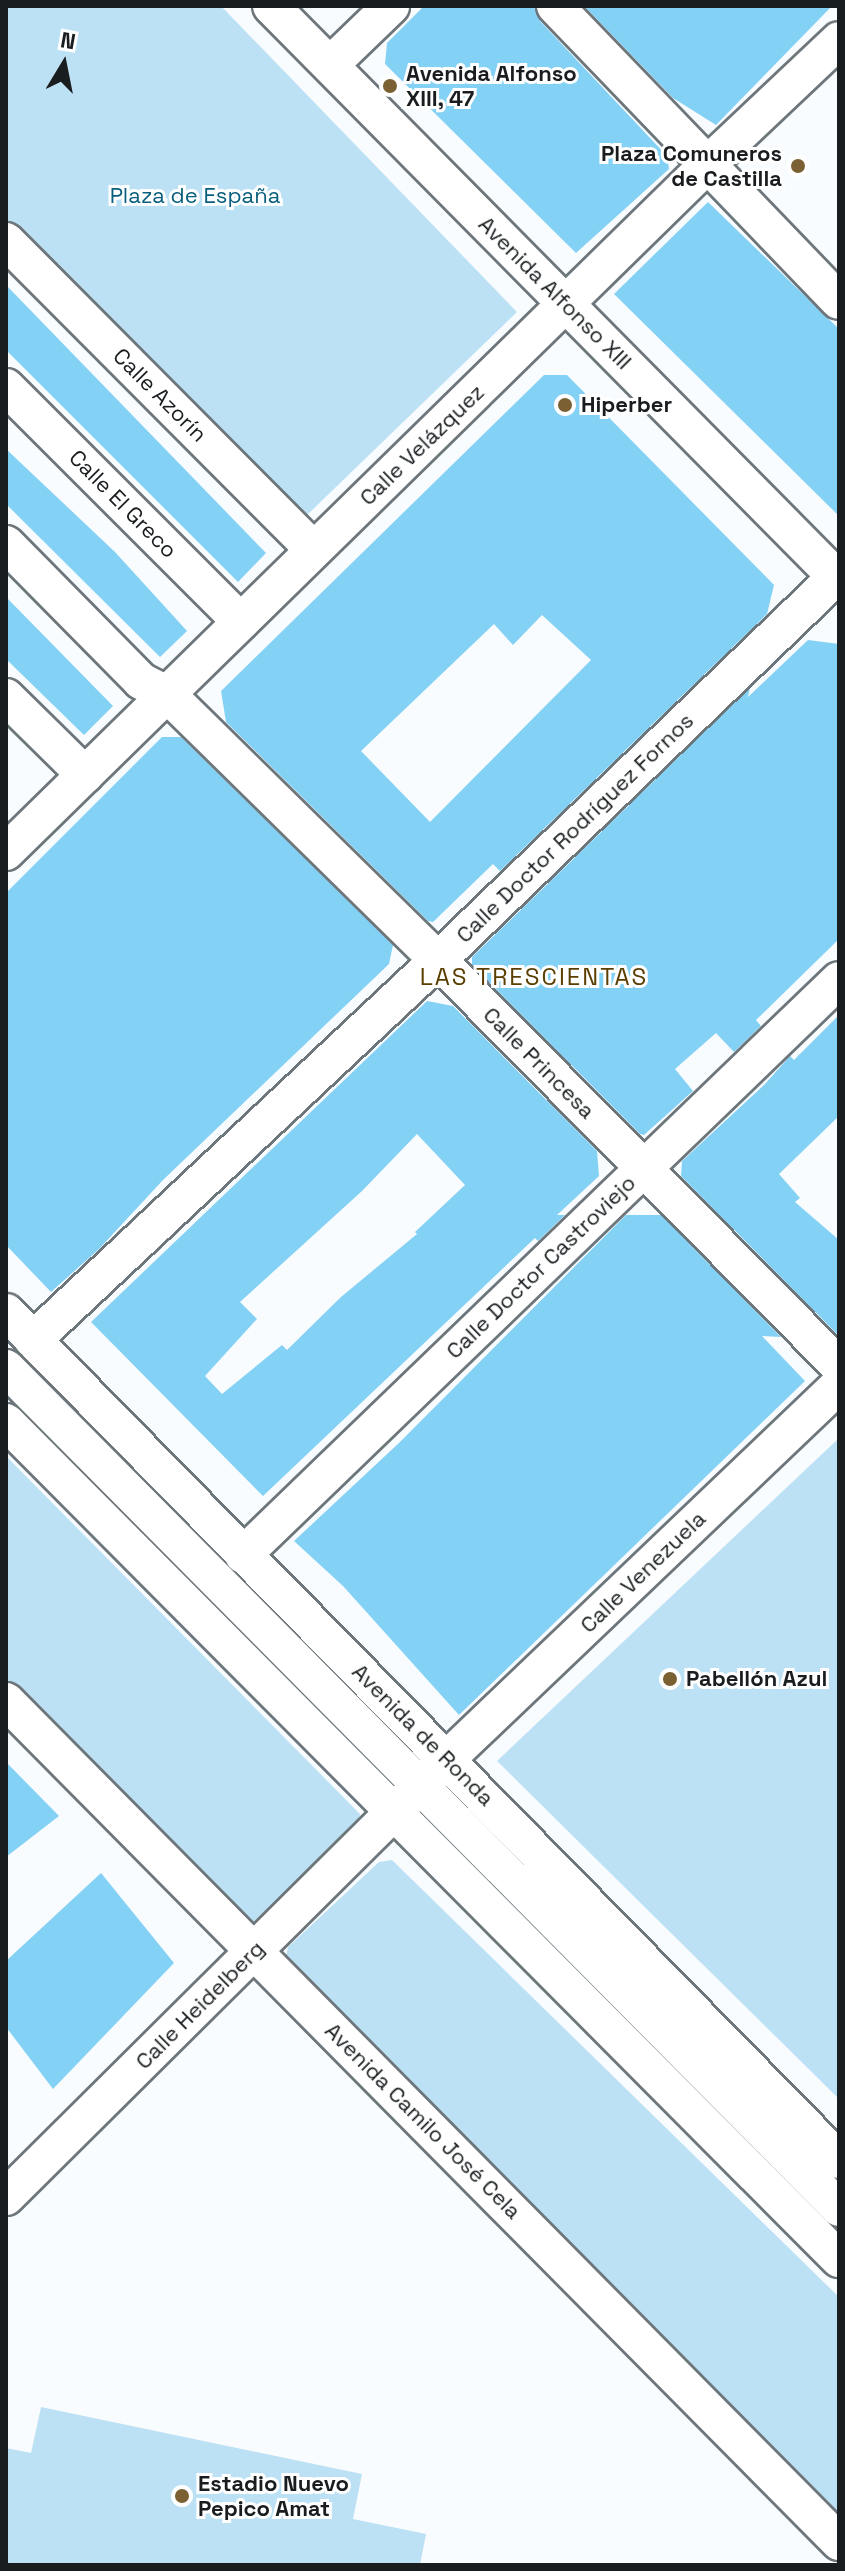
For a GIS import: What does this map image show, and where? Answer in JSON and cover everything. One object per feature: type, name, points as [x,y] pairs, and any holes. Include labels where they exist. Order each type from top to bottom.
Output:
[{"type":"street","name":"Avenida Alfonso XIII","points":[[271,6],[838,577]]},
{"type":"street","points":[[330,65],[391,6]]},
{"type":"street","points":[[555,6],[839,301]]},
{"type":"street","name":"Calle Velázquez","points":[[6,852],[708,164],[839,40]]},
{"type":"street","name":"Calle Azorín","points":[[6,241],[314,550]]},
{"type":"street","name":"Calle El Greco","points":[[6,387],[241,622]]},
{"type":"street","name":"Calle Princesa","points":[[6,544],[141,681],[168,695],[438,960],[839,1366]]},
{"type":"street","name":"Calle Doctor Rodríguez Fornos","points":[[33,1340],[438,960],[838,577]]},
{"type":"street","points":[[6,697],[85,775]]},
{"type":"street","name":"Calle Doctor Castroviejo","points":[[243,1555],[839,980]]},
{"type":"street","name":"Avenida de Ronda","points":[[6,1312],[243,1555],[435,1771],[839,2208]]},
{"type":"street","name":"Avenida de Ronda","points":[[6,1368],[435,1771],[839,2160]]},
{"type":"street","name":"Calle Venezuela","points":[[394,1812],[839,1385]]},
{"type":"street","points":[[6,1422],[839,2259]]},
{"type":"street","name":"Avenida Camilo José Cela","points":[[6,1701],[839,2542]]},
{"type":"street","name":"Calle Heidelberg","points":[[6,2197],[394,1812]]},
{"type":"green space","name":"Plaza de España","points":[[6,6],[221,6],[517,312],[307,515],[289,506],[6,219]]},
{"type":"green space","points":[[839,1438],[839,2099],[497,1761]]},
{"type":"green space","points":[[6,1456],[360,1814],[358,1828],[254,1921],[246,1923],[6,1680]]},
{"type":"green space","points":[[392,1860],[839,2297],[839,2517],[285,1960],[288,1947],[379,1862]]},
{"type":"green space","name":"Estadio Nuevo Pepico Amat","points":[[41,2407],[362,2474],[353,2519],[426,2534],[420,2565],[6,2565],[6,2448],[31,2453]]},
{"type":"building","points":[[424,6],[535,6],[540,21],[667,156],[669,169],[576,253],[385,64],[387,43]]},
{"type":"building","points":[[584,6],[832,6],[716,125],[673,98]]},
{"type":"building","points":[[708,202],[839,329],[839,516],[614,294]]},
{"type":"building","points":[[6,285],[266,553],[238,582],[6,350]]},
{"type":"building","points":[[544,375],[567,375],[774,585],[767,614],[500,871],[493,864],[433,922],[428,921],[226,722],[221,691]],"holes":[[[542,615],[591,660],[430,822],[361,751],[494,624],[513,645]]]},
{"type":"building","points":[[6,449],[115,552],[187,631],[160,657],[6,504]]},
{"type":"building","points":[[6,597],[113,706],[84,735],[6,659]]},
{"type":"building","points":[[808,640],[839,644],[839,939],[756,1020],[761,1026],[734,1052],[716,1033],[675,1069],[693,1091],[644,1135],[640,1134],[472,965],[472,957],[750,688],[748,697]]},
{"type":"building","points":[[162,737],[181,737],[393,945],[389,964],[163,1180],[99,1249],[51,1292],[6,1245],[6,893]]},
{"type":"building","points":[[427,1001],[453,1006],[597,1151],[599,1176],[557,1215],[565,1215],[538,1241],[535,1238],[263,1496],[91,1322]],"holes":[[[417,1134],[465,1185],[415,1232],[417,1234],[341,1297],[287,1350],[282,1345],[222,1394],[205,1376],[257,1319],[240,1302],[362,1191]]]},
{"type":"building","points":[[839,1015],[839,1116],[779,1174],[800,1198],[795,1202],[839,1240],[839,1336],[681,1176],[682,1161],[765,1084],[790,1056],[794,1060]]},
{"type":"building","points":[[626,1215],[661,1215],[781,1337],[762,1336],[805,1381],[459,1715],[343,1586],[294,1541],[400,1442]]},
{"type":"building","points":[[6,1762],[59,1816],[6,1857]]},
{"type":"building","points":[[101,1873],[174,1963],[53,2089],[6,2027],[6,1961]]},
{"type":"place","name":"Avenida Alfonso XIII, 47","points":[[390,86]]},
{"type":"place","name":"Plaza Comuneros de Castilla","points":[[798,166]]},
{"type":"place","name":"Hiperber","points":[[565,405]]},
{"type":"place","name":"Pabellón Azul","points":[[670,1679]]},
{"type":"place","name":"Estadio Nuevo Pepico Amat","points":[[182,2496]]},
{"type":"district","name":"LAS TRESCIENTAS","points":[[534,977]]}]
